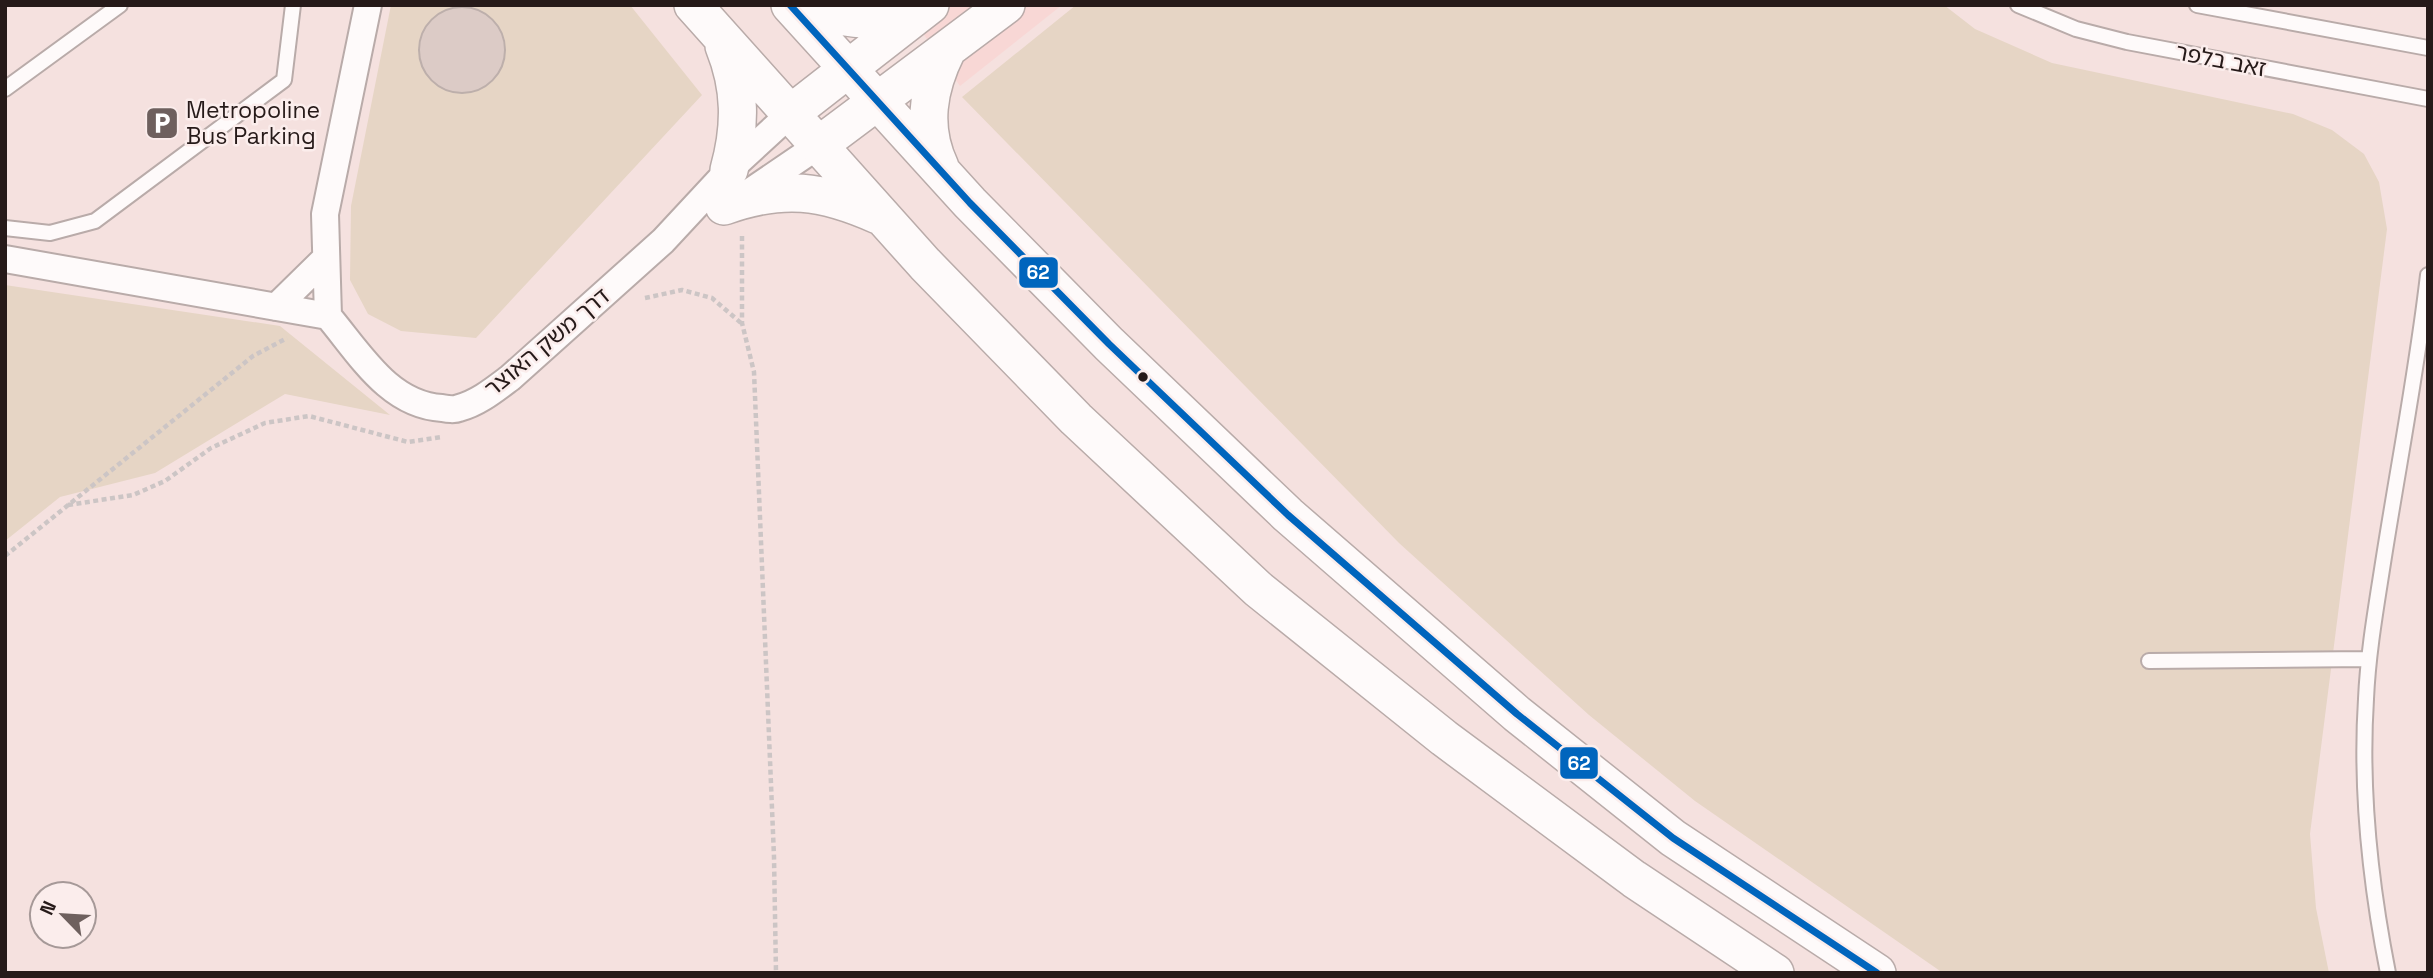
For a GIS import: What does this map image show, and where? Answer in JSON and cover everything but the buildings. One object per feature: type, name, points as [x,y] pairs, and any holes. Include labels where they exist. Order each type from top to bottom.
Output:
[{"type":"main road","points":[[693,5],[925,264],[1076,419],[1258,589],[1444,738],[1623,871],[1775,973]]},
{"type":"main road","points":[[790,5],[943,174],[1109,344],[1288,514],[1517,714],[1672,838],[1877,973]]},
{"type":"main road","points":[[807,5],[835,14],[866,19],[893,19],[926,8]]},
{"type":"main road","points":[[819,145],[1006,5]]},
{"type":"main road","name":"דרך משק האוצר","points":[[790,114],[926,8]]},
{"type":"main road","points":[[717,33],[730,61],[738,97],[732,192],[813,194],[851,203],[883,217]]},
{"type":"main road","points":[[943,174],[929,138],[927,121],[933,83],[947,50]]},
{"type":"street","points":[[5,259],[328,316],[325,214],[368,5]]},
{"type":"street","name":"דרך משק האוצר","points":[[328,316],[373,370],[399,396],[424,407],[457,409],[484,398],[510,378],[663,241],[732,192],[790,114]]},
{"type":"street","name":"דרך משק האוצר","points":[[663,241],[732,192],[760,186],[819,145]]},
{"type":"street","points":[[276,307],[326,258]]},
{"type":"lane","points":[[5,89],[120,5]]},
{"type":"lane","points":[[5,228],[50,233],[95,221],[284,80],[293,5]]},
{"type":"lane","name":"זאב בלפר","points":[[2018,5],[2051,20],[2114,39],[2428,100]]},
{"type":"lane","points":[[2197,5],[2428,48]]},
{"type":"lane","points":[[2388,973],[2367,838],[2364,767],[2369,659],[2428,275]]},
{"type":"lane","points":[[2148,661],[2369,659]]},
{"type":"path","points":[[732,192],[742,323],[754,372],[774,857],[776,973]]},
{"type":"path","points":[[5,556],[253,356],[328,316]]},
{"type":"shaded area","points":[[391,5],[630,5],[702,95],[476,338],[401,331],[368,314],[350,280],[351,206]]},
{"type":"shaded area","points":[[903,5],[1062,5],[960,86]]},
{"type":"shaded area","points":[[1076,5],[1944,5],[1975,29],[2052,63],[2293,114],[2332,130],[2364,154],[2379,182],[2387,229],[2310,834],[2316,908],[2329,973],[1943,973],[1695,801],[1589,715],[1399,543],[962,97]]},
{"type":"shaded area","points":[[5,285],[280,326],[390,415],[285,394],[155,473],[60,497],[5,541]]},
{"type":"transit line","name":"62","points":[[790,5],[970,203],[1109,344],[1288,515],[1517,714],[1673,838],[1877,973]]},
{"type":"place","name":"Metropoline Bus Parking","points":[[162,123]]}]
